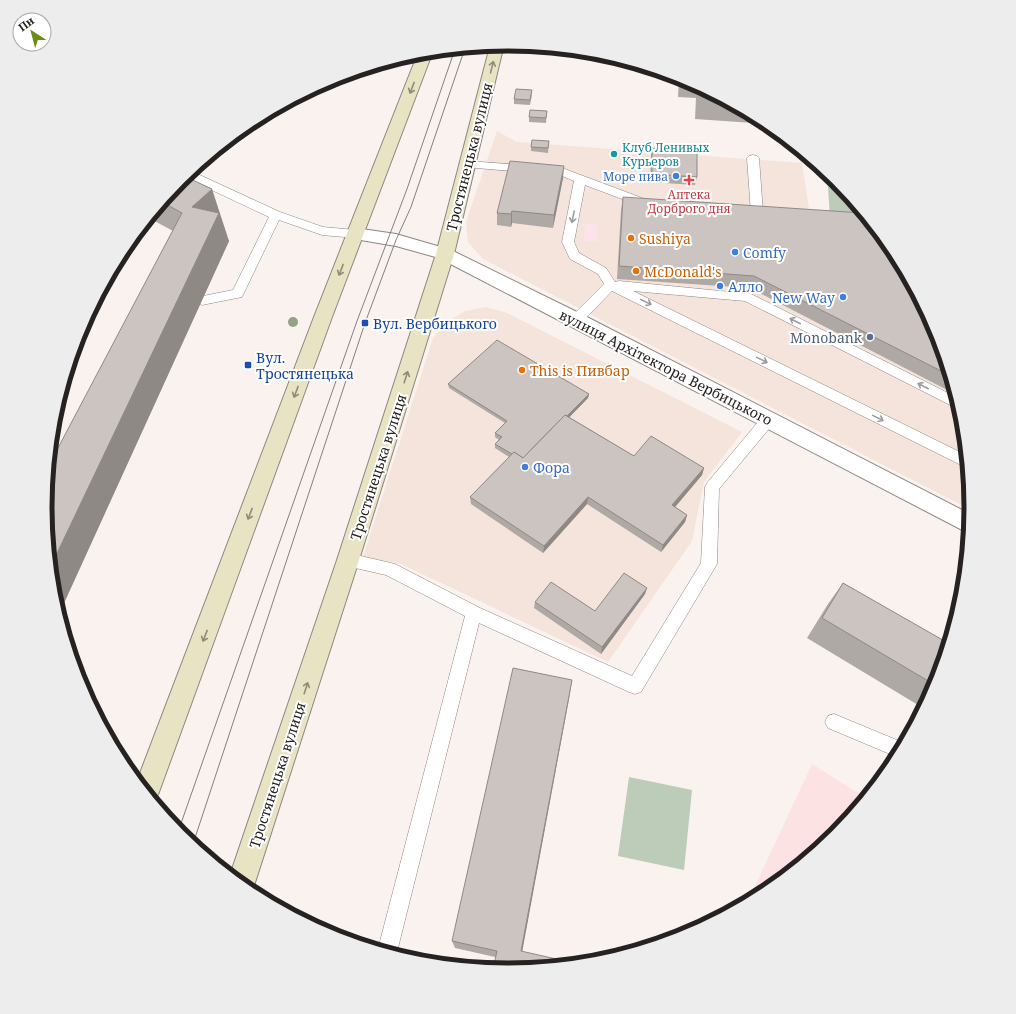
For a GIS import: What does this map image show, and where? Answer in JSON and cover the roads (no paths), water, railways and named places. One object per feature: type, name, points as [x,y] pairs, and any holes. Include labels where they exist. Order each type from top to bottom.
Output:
[{"type":"main road","name":"Тростянецька вулиця","points":[[243,878],[348,560],[445,254],[495,51]]},
{"type":"main road","points":[[148,787],[355,234],[423,59]]},
{"type":"street","name":"вулиця Архітектора Вербицького","points":[[355,234],[396,240],[445,254],[576,320],[964,521]]},
{"type":"lane","points":[[753,158],[757,213]]},
{"type":"lane","points":[[468,165],[562,172],[651,206],[659,206]]},
{"type":"lane","points":[[194,177],[276,215],[322,231],[355,234]]},
{"type":"lane","points":[[580,179],[568,242],[574,256],[602,271],[611,284],[961,460]]},
{"type":"lane","points":[[742,212],[772,215]]},
{"type":"lane","points":[[202,300],[238,294],[276,215]]},
{"type":"lane","points":[[576,320],[611,284]]},
{"type":"lane","points":[[611,284],[747,297],[951,400]]},
{"type":"lane","points":[[348,560],[389,569],[474,613],[635,686],[709,564],[712,487],[768,420]]},
{"type":"lane","points":[[388,947],[474,613]]},
{"type":"lane","points":[[834,722],[895,747]]},
{"type":"tram line","points":[[195,838],[365,323],[396,240],[411,207],[463,53]]},
{"type":"tram line","points":[[181,824],[357,321],[407,189],[453,54]]},
{"type":"place","name":"Клуб Ленивых Курьеров","points":[[614,154]]},
{"type":"place","name":"Море пива","points":[[676,176]]},
{"type":"place","name":"Аптека Дорброго дня","points":[[689,180]]},
{"type":"place","name":"Sushiya","points":[[631,238]]},
{"type":"place","name":"Comfy","points":[[735,252]]},
{"type":"place","name":"McDonald's","points":[[636,271]]},
{"type":"place","name":"Алло","points":[[720,286]]},
{"type":"place","name":"New Way","points":[[843,297]]},
{"type":"place","name":"Вул. Вербицького","points":[[365,323]]},
{"type":"place","name":"Monobank","points":[[870,337]]},
{"type":"place","name":"Вул. Тростянецька","points":[[248,365]]},
{"type":"place","name":"This is Пивбар","points":[[522,370]]},
{"type":"place","name":"Фора","points":[[525,467]]}]
